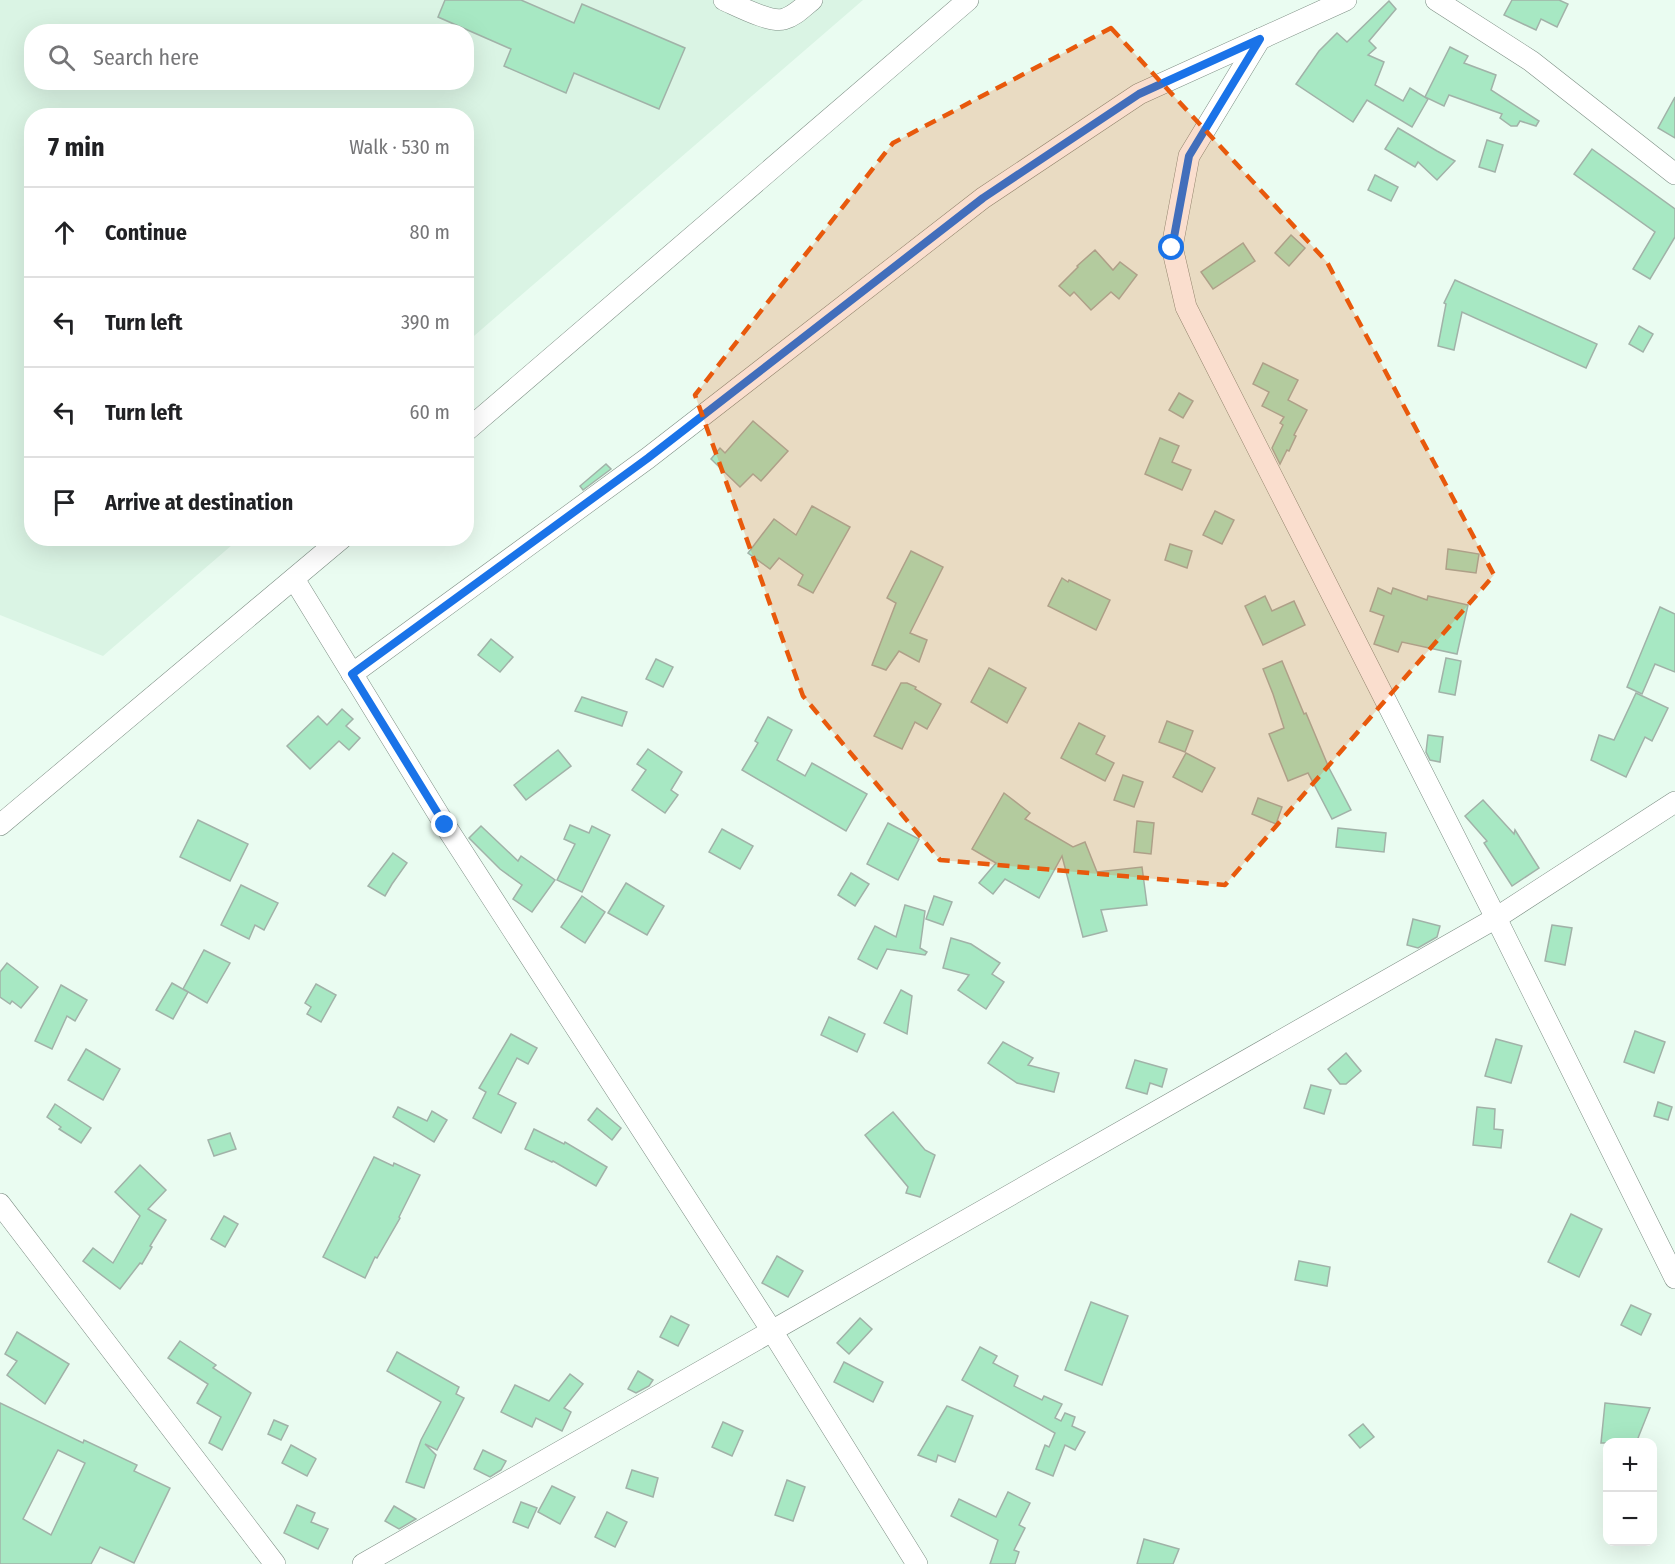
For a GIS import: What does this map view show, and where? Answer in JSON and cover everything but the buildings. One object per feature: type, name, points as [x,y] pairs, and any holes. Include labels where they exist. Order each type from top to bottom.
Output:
[{"type":"street","points":[[724,0],[772,20],[781,20],[791,16],[812,0]]},
{"type":"street","points":[[474,424],[968,0]]},
{"type":"street","points":[[352,674],[648,458],[983,198],[1139,94],[1346,0]]},
{"type":"street","points":[[1436,0],[1531,62],[1675,174]]},
{"type":"street","points":[[1260,39],[1189,156],[1172,248],[1186,307],[1496,918],[1675,1278]]},
{"type":"street","points":[[0,825],[333,546]]},
{"type":"street","points":[[294,579],[451,835],[772,1331],[917,1564]]},
{"type":"street","points":[[363,1564],[1496,918],[1675,802]]},
{"type":"street","points":[[0,1204],[275,1564]]},
{"type":"highlighted area","points":[[1111,28],[1327,262],[1494,575],[1225,885],[940,860],[803,696],[695,395],[893,143]]},
{"type":"shaded area","points":[[0,0],[863,0],[474,336],[474,108],[24,108],[24,546],[231,546],[103,656],[0,615]]},
{"type":"route","points":[[445,825],[352,674],[648,458],[983,198],[1139,94],[1260,39],[1189,156],[1172,248]]}]
